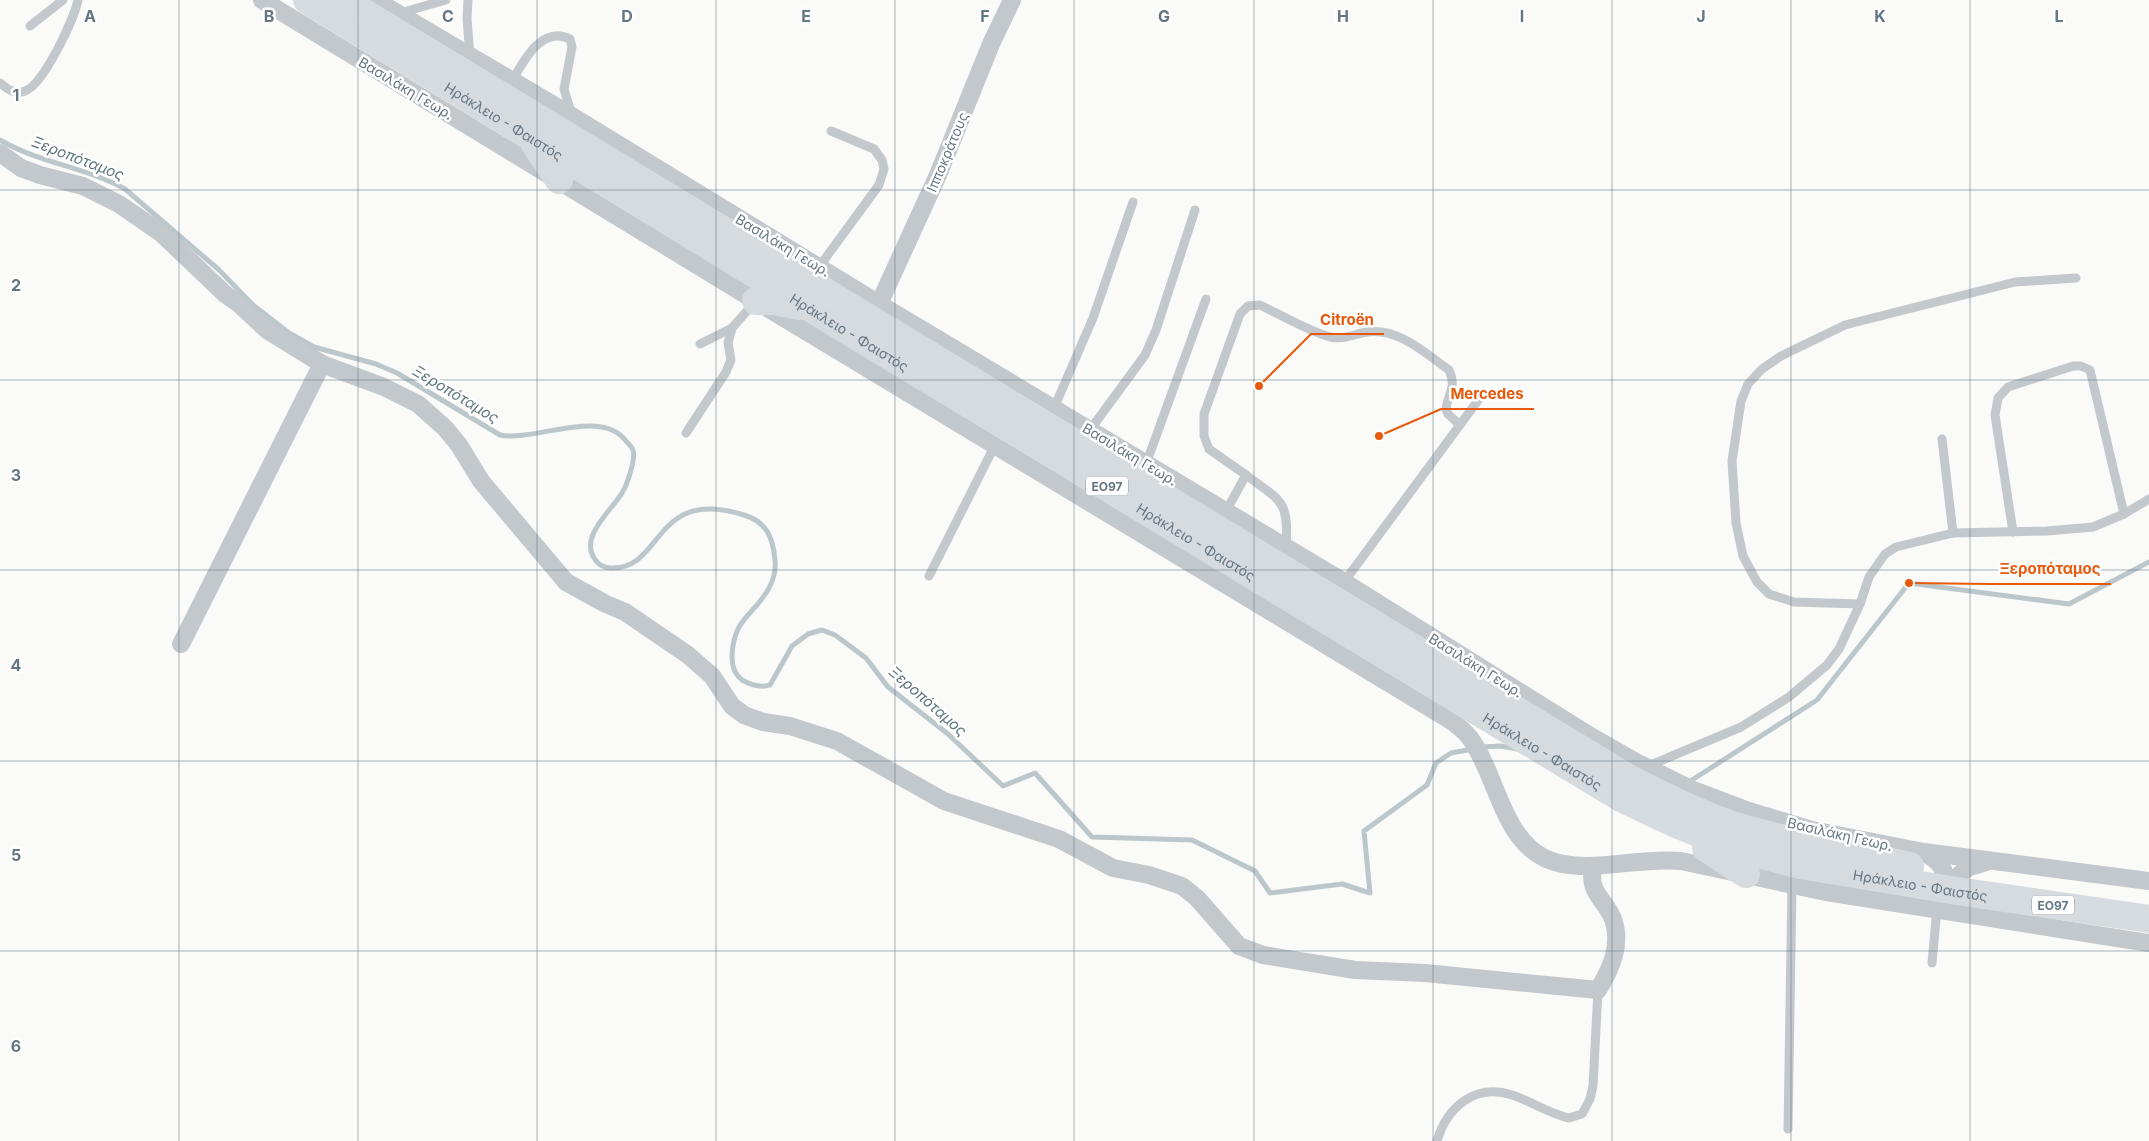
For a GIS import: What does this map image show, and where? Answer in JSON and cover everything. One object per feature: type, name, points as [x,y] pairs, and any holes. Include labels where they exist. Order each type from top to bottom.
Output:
[{"type":"main road","name":"Ηράκλειο - Φαιστός","points":[[307,0],[527,136],[1622,798],[1676,824],[1736,848],[1800,865],[1944,891],[2149,919]]},
{"type":"main road","name":"Ηράκλειο - Φαιστός","points":[[343,0],[1579,749],[1630,779],[1684,806],[1750,830],[1805,844],[1944,891],[2149,900]]},
{"type":"main road","points":[[527,136],[537,147],[559,180]]},
{"type":"main road","points":[[756,302],[773,301],[810,307]]},
{"type":"main road","points":[[1344,582],[1358,605],[1377,625]]},
{"type":"main road","points":[[1622,798],[1746,874]]},
{"type":"street","name":"Βασιλάκη Γεωρ.","points":[[262,0],[756,302],[1457,725],[1472,741],[1486,765],[1509,822],[1525,845],[1547,860],[1575,866],[1668,860],[1700,863],[1792,886],[1944,891],[1978,916],[2149,943]]},
{"type":"street","name":"Βασιλάκη Γεωρ.","points":[[375,0],[573,117],[878,304],[1344,582],[1587,734],[1646,767],[1693,790],[1746,810],[1812,830],[1917,851],[2149,881]]},
{"type":"street","name":"Ιπποκράτους","points":[[878,304],[938,175],[991,44],[1012,0]]},
{"type":"street","points":[[0,153],[21,168],[83,186],[119,204],[160,233],[224,294],[250,313],[267,330],[322,364],[400,394],[433,416],[459,445],[481,482],[566,582],[625,612],[688,654],[712,676],[732,706],[744,715],[762,722],[790,726],[836,742],[944,801],[1059,839],[1113,868],[1149,875],[1182,886],[1197,898],[1239,946],[1263,955],[1355,970],[1425,973],[1598,990],[1608,974],[1615,957],[1616,932],[1612,919],[1591,882],[1593,866]]},
{"type":"street","points":[[181,644],[322,364]]},
{"type":"street","points":[[1917,851],[1941,864],[1944,891],[1978,916]]},
{"type":"street","points":[[1944,891],[1969,867],[1994,861]]},
{"type":"lane","points":[[30,26],[63,0]]},
{"type":"lane","points":[[0,83],[14,92],[26,91],[32,86],[52,60],[64,38],[78,0]]},
{"type":"lane","points":[[398,14],[446,0]]},
{"type":"lane","points":[[468,0],[466,19],[470,56]]},
{"type":"lane","points":[[512,81],[527,55],[543,39],[563,36],[570,39],[572,47],[564,89],[573,117]]},
{"type":"lane","points":[[820,267],[879,185],[884,169],[882,160],[874,149],[831,131]]},
{"type":"lane","points":[[1054,408],[1093,318],[1133,202]]},
{"type":"lane","points":[[1090,430],[1146,355],[1196,210]]},
{"type":"lane","points":[[1860,604],[1794,602],[1769,594],[1757,582],[1743,556],[1736,523],[1732,461],[1741,401],[1748,384],[1762,369],[1781,356],[1845,325],[2015,282],[2076,278]]},
{"type":"lane","points":[[1146,464],[1206,299]]},
{"type":"lane","points":[[700,344],[732,328],[756,302]]},
{"type":"lane","points":[[1286,548],[1288,520],[1285,508],[1278,499],[1209,449],[1204,436],[1204,414],[1240,314],[1248,306],[1260,305],[1329,336],[1343,338],[1366,332],[1383,331],[1402,337],[1449,370],[1453,377],[1453,389],[1446,409],[1448,414],[1460,425]]},
{"type":"lane","points":[[686,433],[726,372],[730,360],[728,343],[732,328]]},
{"type":"lane","points":[[2013,532],[1995,415],[1998,398],[2008,387],[2073,366],[2081,366],[2090,370],[2124,514]]},
{"type":"lane","points":[[1344,582],[1482,395]]},
{"type":"lane","points":[[1942,439],[1953,533]]},
{"type":"lane","points":[[929,576],[995,445]]},
{"type":"lane","points":[[1226,511],[1246,475]]},
{"type":"lane","points":[[1646,767],[1741,728],[1789,697],[1827,665],[1839,649],[1860,604],[1869,577],[1885,554],[1896,547],[1953,533],[2013,532],[2093,527],[2124,514],[2149,499]]},
{"type":"lane","points":[[1788,1129],[1792,886]]},
{"type":"lane","points":[[1932,963],[1944,891]]},
{"type":"lane","points":[[1437,1141],[1449,1114],[1466,1099],[1479,1094],[1507,1094],[1569,1118],[1582,1114],[1590,1100],[1593,1086],[1598,990]]},
{"type":"waterway","name":"Ξεροπόταμος","points":[[0,140],[30,154],[94,175],[125,189],[218,269],[253,305],[289,333],[314,347],[376,364],[397,373],[500,435],[514,436],[584,426],[601,427],[615,431],[632,448],[634,454],[624,489],[599,524],[591,541],[591,550],[594,558],[602,566],[612,568],[629,565],[642,556],[676,519],[692,511],[714,509],[752,518],[763,527],[770,538],[773,545],[775,570],[774,577],[764,596],[746,617],[736,633],[733,643],[732,660],[734,670],[739,678],[756,686],[770,685],[792,646],[808,634],[822,630],[835,635],[866,658],[888,687],[948,734],[1003,786],[1035,773],[1092,837],[1192,840],[1255,871],[1270,893],[1342,884],[1370,893],[1364,831],[1427,785],[1436,763],[1451,753],[1473,749]]},
{"type":"waterway","name":"Ξεροπόταμος","points":[[1692,780],[1817,700],[1909,583],[2069,604],[2149,562]]},
{"type":"waterway","name":"Ξεροπόταμος","points":[[1481,747],[1501,746],[1517,749]]},
{"type":"place","name":"Citroën","points":[[1259,386]]},
{"type":"place","name":"Mercedes","points":[[1379,436]]},
{"type":"place","name":"Ξεροπόταμος","points":[[1909,583]]}]
